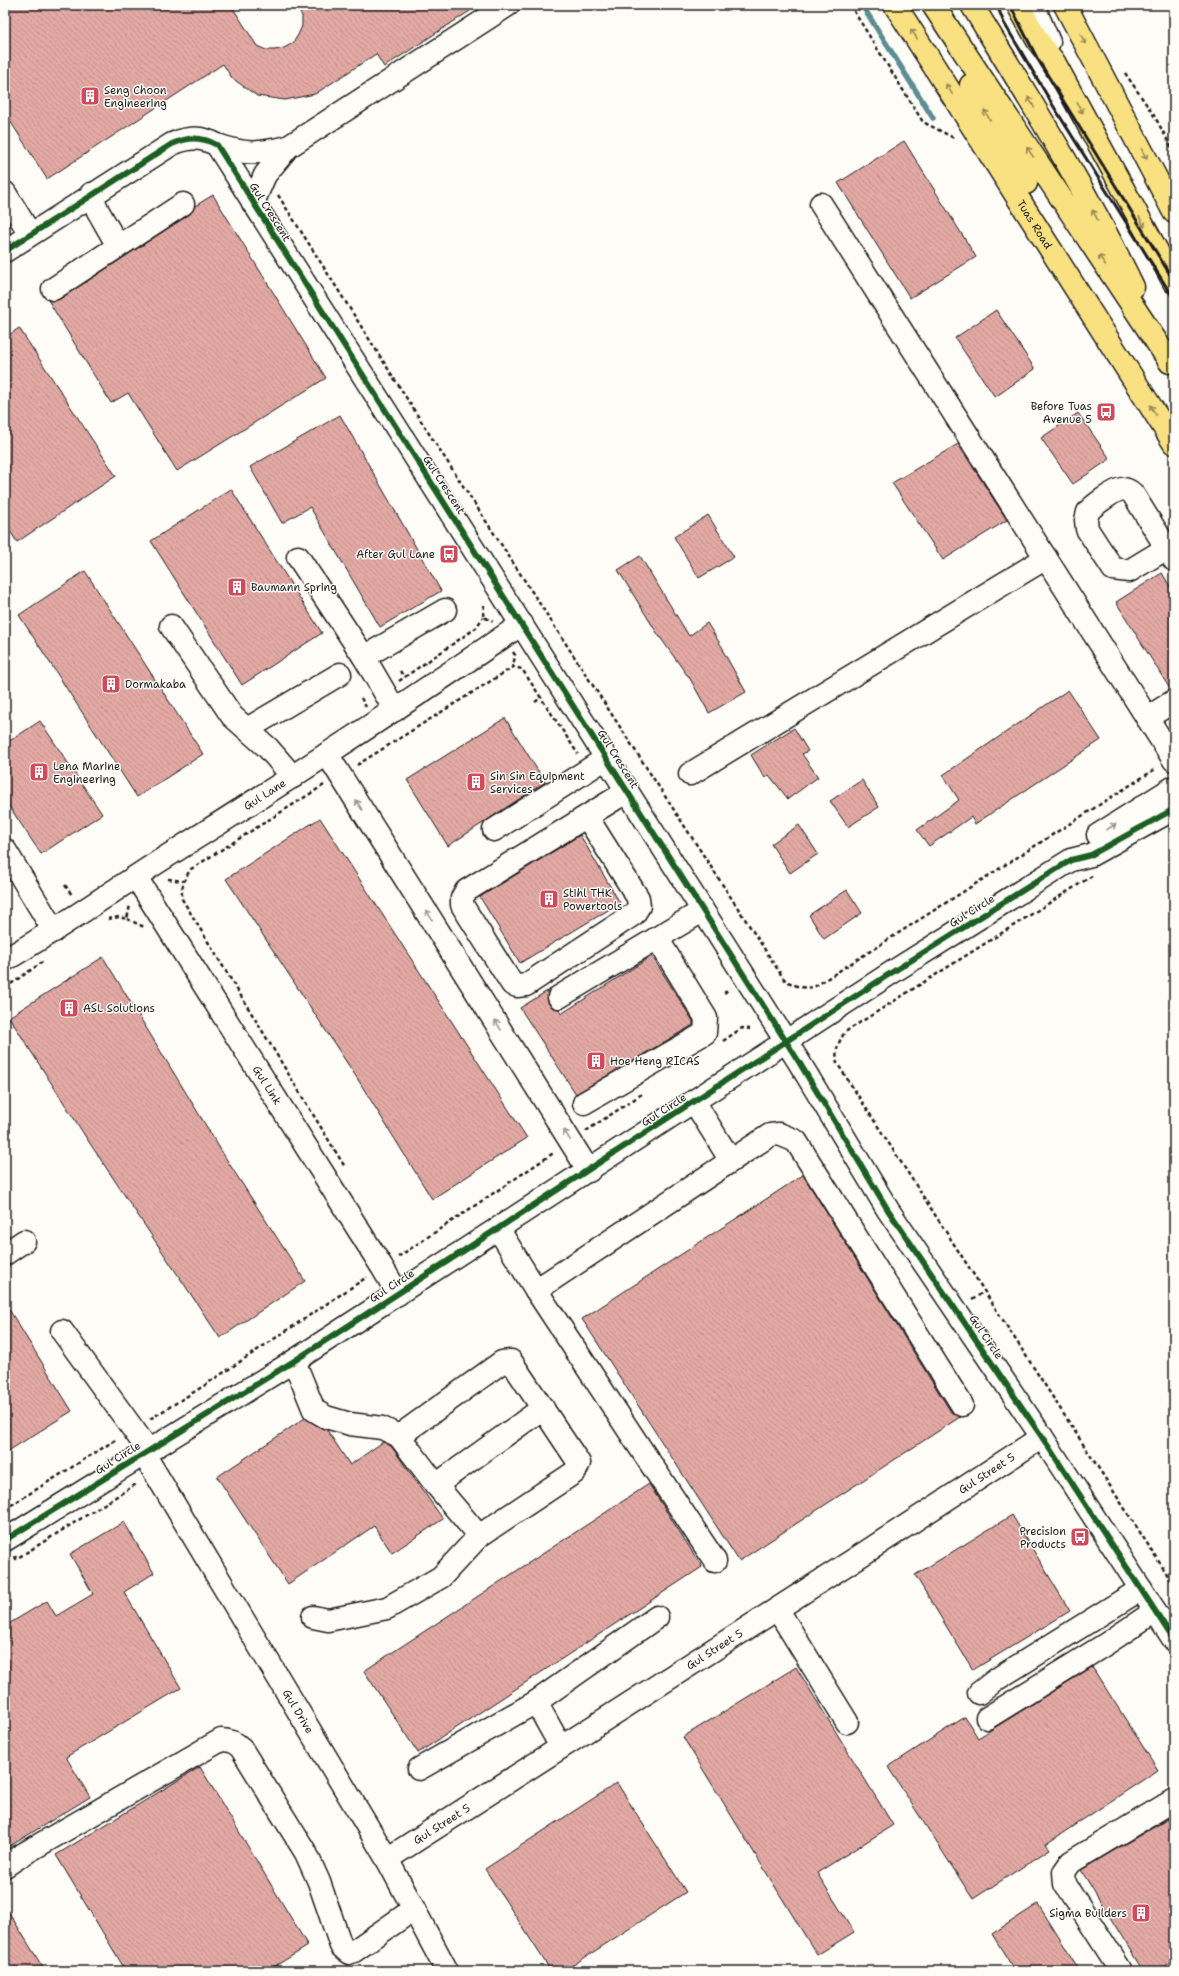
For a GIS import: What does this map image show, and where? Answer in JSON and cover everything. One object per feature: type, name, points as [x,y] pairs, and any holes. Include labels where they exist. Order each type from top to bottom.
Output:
[{"type":"main road","name":"Tuas Road","points":[[895,5],[1174,443]]},
{"type":"main road","points":[[933,5],[977,97],[1073,266],[1098,322]]},
{"type":"main road","points":[[933,5],[1172,368]]},
{"type":"main road","points":[[972,5],[1053,140],[1120,259],[1172,368]]},
{"type":"main road","points":[[1018,5],[1038,41],[1054,62],[1174,282]]},
{"type":"main road","points":[[1064,5],[1174,212]]},
{"type":"street","points":[[253,203],[265,175],[288,147],[508,5]]},
{"type":"street","points":[[1033,5],[1050,43],[1054,62]]},
{"type":"street","points":[[5,251],[91,194],[172,144],[182,140],[195,138],[209,141],[236,151],[251,153],[263,153],[288,147]]},
{"type":"street","name":"Gul Crescent","points":[[217,145],[513,630],[605,759],[786,1043]]},
{"type":"street","points":[[5,193],[30,234]]},
{"type":"street","points":[[91,194],[98,211],[118,246]]},
{"type":"street","points":[[53,289],[183,204]]},
{"type":"street","points":[[821,204],[1173,759]]},
{"type":"street","points":[[298,557],[364,657],[395,710]]},
{"type":"street","points":[[690,774],[1046,558]]},
{"type":"street","points":[[364,657],[445,610]]},
{"type":"street","points":[[171,626],[232,716],[268,748],[293,777]]},
{"type":"street","name":"Gul Lane","points":[[5,960],[54,931],[293,777],[513,630]]},
{"type":"street","points":[[247,729],[340,674]]},
{"type":"street","points":[[1147,718],[1174,701]]},
{"type":"street","points":[[327,754],[590,1171]]},
{"type":"street","points":[[494,830],[605,759]]},
{"type":"street","name":"Gul Circle","points":[[5,1540],[294,1361],[499,1230],[695,1103],[891,973],[1071,860],[1084,845],[1174,787]]},
{"type":"street","points":[[586,817],[638,898],[638,909],[634,914],[526,985],[517,986],[512,984],[462,905],[462,898],[466,891],[626,792]]},
{"type":"street","name":"Gul Circle","points":[[1071,860],[1091,855],[1174,808]]},
{"type":"street","points":[[5,850],[54,931]]},
{"type":"street","name":"Gul Link","points":[[136,877],[398,1294]]},
{"type":"street","points":[[559,997],[702,911]]},
{"type":"street","points":[[584,1103],[705,1033],[706,1018],[658,938]]},
{"type":"street","name":"Gul Circle","points":[[786,1043],[888,1210],[1042,1437],[1174,1640]]},
{"type":"street","points":[[695,1103],[731,1161]]},
{"type":"street","points":[[536,1290],[770,1135],[779,1134],[796,1141],[962,1405]]},
{"type":"street","points":[[499,1230],[536,1290],[715,1561]]},
{"type":"street","points":[[5,1254],[24,1241]]},
{"type":"street","name":"Gul Drive","points":[[62,1331],[146,1453],[387,1859],[447,1971]]},
{"type":"street","points":[[294,1361],[314,1410],[326,1417],[350,1424],[382,1428],[399,1436],[436,1486],[479,1536]]},
{"type":"street","points":[[313,1617],[328,1620],[387,1608],[441,1578],[479,1536],[575,1472],[579,1463],[511,1361],[502,1362],[399,1436]]},
{"type":"street","points":[[436,1486],[543,1408]]},
{"type":"street","name":"Gul Street 5","points":[[387,1859],[560,1747],[778,1610],[1042,1437]]},
{"type":"street","points":[[979,1693],[997,1680],[1141,1589]]},
{"type":"street","points":[[778,1610],[847,1722]]},
{"type":"street","points":[[987,1718],[1106,1644],[1155,1611]]},
{"type":"street","points":[[419,1769],[536,1702],[657,1617]]},
{"type":"street","points":[[536,1702],[560,1747]]},
{"type":"street","points":[[5,1866],[221,1740],[227,1740],[242,1748],[306,1853],[319,1882],[341,1946],[345,1950],[349,1953],[354,1951],[414,1909]]},
{"type":"street","points":[[1120,1969],[1064,1884],[1064,1872],[1071,1862],[1174,1800]]},
{"type":"path","points":[[850,5],[923,122],[954,138]]},
{"type":"path","points":[[1122,68],[1155,117],[1174,152]]},
{"type":"path","points":[[265,175],[428,432],[784,979],[794,985],[805,988],[814,987],[1173,759]]},
{"type":"path","points":[[482,601],[485,606],[483,617],[513,630],[515,655],[513,667]]},
{"type":"path","points":[[1093,876],[845,1032],[838,1042],[836,1053],[837,1063],[1174,1585]]},
{"type":"building","points":[[5,5],[231,5],[257,46],[266,50],[275,50],[284,48],[293,43],[302,26],[302,16],[295,5],[479,5],[384,67],[376,54],[315,94],[285,100],[257,96],[232,78],[223,64],[47,179],[5,113]]},
{"type":"building","points":[[904,141],[976,257],[910,298],[838,183]]},
{"type":"building","points":[[213,195],[326,378],[177,471],[128,393],[111,403],[48,300],[54,301],[60,299],[190,214],[195,206]]},
{"type":"building","points":[[996,310],[1035,369],[995,397],[955,338]]},
{"type":"building","points":[[19,328],[116,476],[17,542],[5,523],[5,338]]},
{"type":"building","points":[[1078,413],[1110,459],[1073,484],[1041,438]]},
{"type":"building","points":[[340,415],[441,591],[380,627],[310,507],[282,523],[250,467]]},
{"type":"building","points":[[958,444],[1007,520],[943,560],[892,483]]},
{"type":"building","name":"Baumann Spring","points":[[231,489],[322,633],[242,685],[151,541]]},
{"type":"building","points":[[708,515],[734,557],[699,578],[674,537]]},
{"type":"building","points":[[640,556],[689,636],[707,623],[724,650],[723,651],[746,692],[709,713],[688,675],[657,633],[618,570]]},
{"type":"building","name":"Dormakaba","points":[[85,571],[203,754],[137,797],[19,615]]},
{"type":"building","points":[[1162,573],[1174,593],[1174,689],[1170,689],[1116,602]]},
{"type":"building","points":[[1068,690],[1101,740],[975,824],[971,817],[929,846],[917,830],[959,800],[943,775]]},
{"type":"building","name":"Sin Sin Equipment Services","points":[[505,718],[545,782],[448,846],[407,780]]},
{"type":"building","name":"Lena Marine Engineering","points":[[40,721],[102,814],[41,854],[5,800],[5,744]]},
{"type":"building","points":[[794,728],[808,751],[802,754],[818,777],[788,799],[769,775],[765,778],[751,755]]},
{"type":"building","points":[[862,780],[879,807],[848,827],[830,801]]},
{"type":"building","points":[[320,818],[527,1138],[432,1199],[357,1078],[226,879]]},
{"type":"building","points":[[799,825],[818,854],[790,873],[771,844]]},
{"type":"building","name":"Stihl THK Powertools","points":[[580,835],[620,903],[520,963],[480,897]]},
{"type":"building","points":[[847,890],[862,913],[824,939],[809,915]]},
{"type":"building","name":"Hoe Heng RICAS","points":[[652,956],[693,1021],[693,1025],[576,1094],[520,1008],[547,991],[549,1004],[553,1008],[559,1009],[561,1014]]},
{"type":"building","points":[[103,957],[230,1165],[305,1281],[220,1338],[89,1142],[9,1017]]},
{"type":"building","points":[[803,1175],[951,1412],[960,1417],[739,1561],[582,1319]]},
{"type":"building","points":[[5,1303],[72,1411],[5,1453]]},
{"type":"building","points":[[305,1418],[327,1430],[350,1465],[383,1442],[391,1446],[443,1519],[392,1553],[374,1526],[288,1584],[217,1477]]},
{"type":"building","points":[[649,1484],[702,1567],[418,1753],[364,1671]]},
{"type":"building","points":[[1012,1515],[1070,1611],[973,1670],[915,1575]]},
{"type":"building","points":[[124,1522],[154,1573],[124,1592],[181,1688],[66,1757],[90,1797],[5,1849],[5,1626],[47,1601],[56,1616],[93,1594],[70,1554]]},
{"type":"building","points":[[796,1667],[893,1825],[817,1873],[854,1932],[817,1955],[683,1737]]},
{"type":"building","points":[[1092,1667],[1158,1770],[1046,1844],[1050,1849],[973,1899],[888,1767],[965,1717],[978,1738]]},
{"type":"building","points":[[200,1767],[308,1946],[267,1971],[126,1971],[56,1855]]},
{"type":"building","points":[[617,1783],[686,1892],[564,1971],[551,1971],[485,1869]]},
{"type":"building","name":"Sigma Builders","points":[[1174,1815],[1174,1960],[1156,1971],[1143,1971],[1081,1870]]},
{"type":"building","points":[[1038,1904],[1080,1971],[1015,1971],[992,1934]]},
{"type":"building","points":[[5,1906],[45,1971],[5,1971]]},
{"type":"waterway","points":[[862,5],[933,118]]},
{"type":"railway","points":[[997,5],[1004,23],[1054,107],[1174,299]]},
{"type":"railway","points":[[1010,5],[1037,58],[1174,281]]},
{"type":"cycle path","points":[[5,251],[172,144],[194,138],[205,140],[217,145],[799,1062],[888,1210],[1042,1437],[1174,1640]]},
{"type":"cycle path","points":[[5,1540],[294,1361],[891,973],[1071,860],[1091,855],[1174,809]]},
{"type":"place","name":"Seng Choon Engineering","points":[[90,96]]},
{"type":"place","name":"Before Tuas Avenue 5","points":[[1106,412]]},
{"type":"place","name":"After Gul Lane","points":[[449,554]]},
{"type":"place","name":"Baumann Spring","points":[[237,587]]},
{"type":"place","name":"Dormakaba","points":[[111,684]]},
{"type":"place","name":"Lena Marine Engineering","points":[[39,772]]},
{"type":"place","name":"Sin Sin Equipment Services","points":[[476,782]]},
{"type":"place","name":"Stihl THK Powertools","points":[[549,899]]},
{"type":"place","name":"ASL Solutions","points":[[69,1008]]},
{"type":"place","name":"Hoe Heng RICAS","points":[[596,1061]]},
{"type":"place","name":"Precision Products","points":[[1080,1537]]},
{"type":"place","name":"Sigma Builders","points":[[1141,1913]]}]
